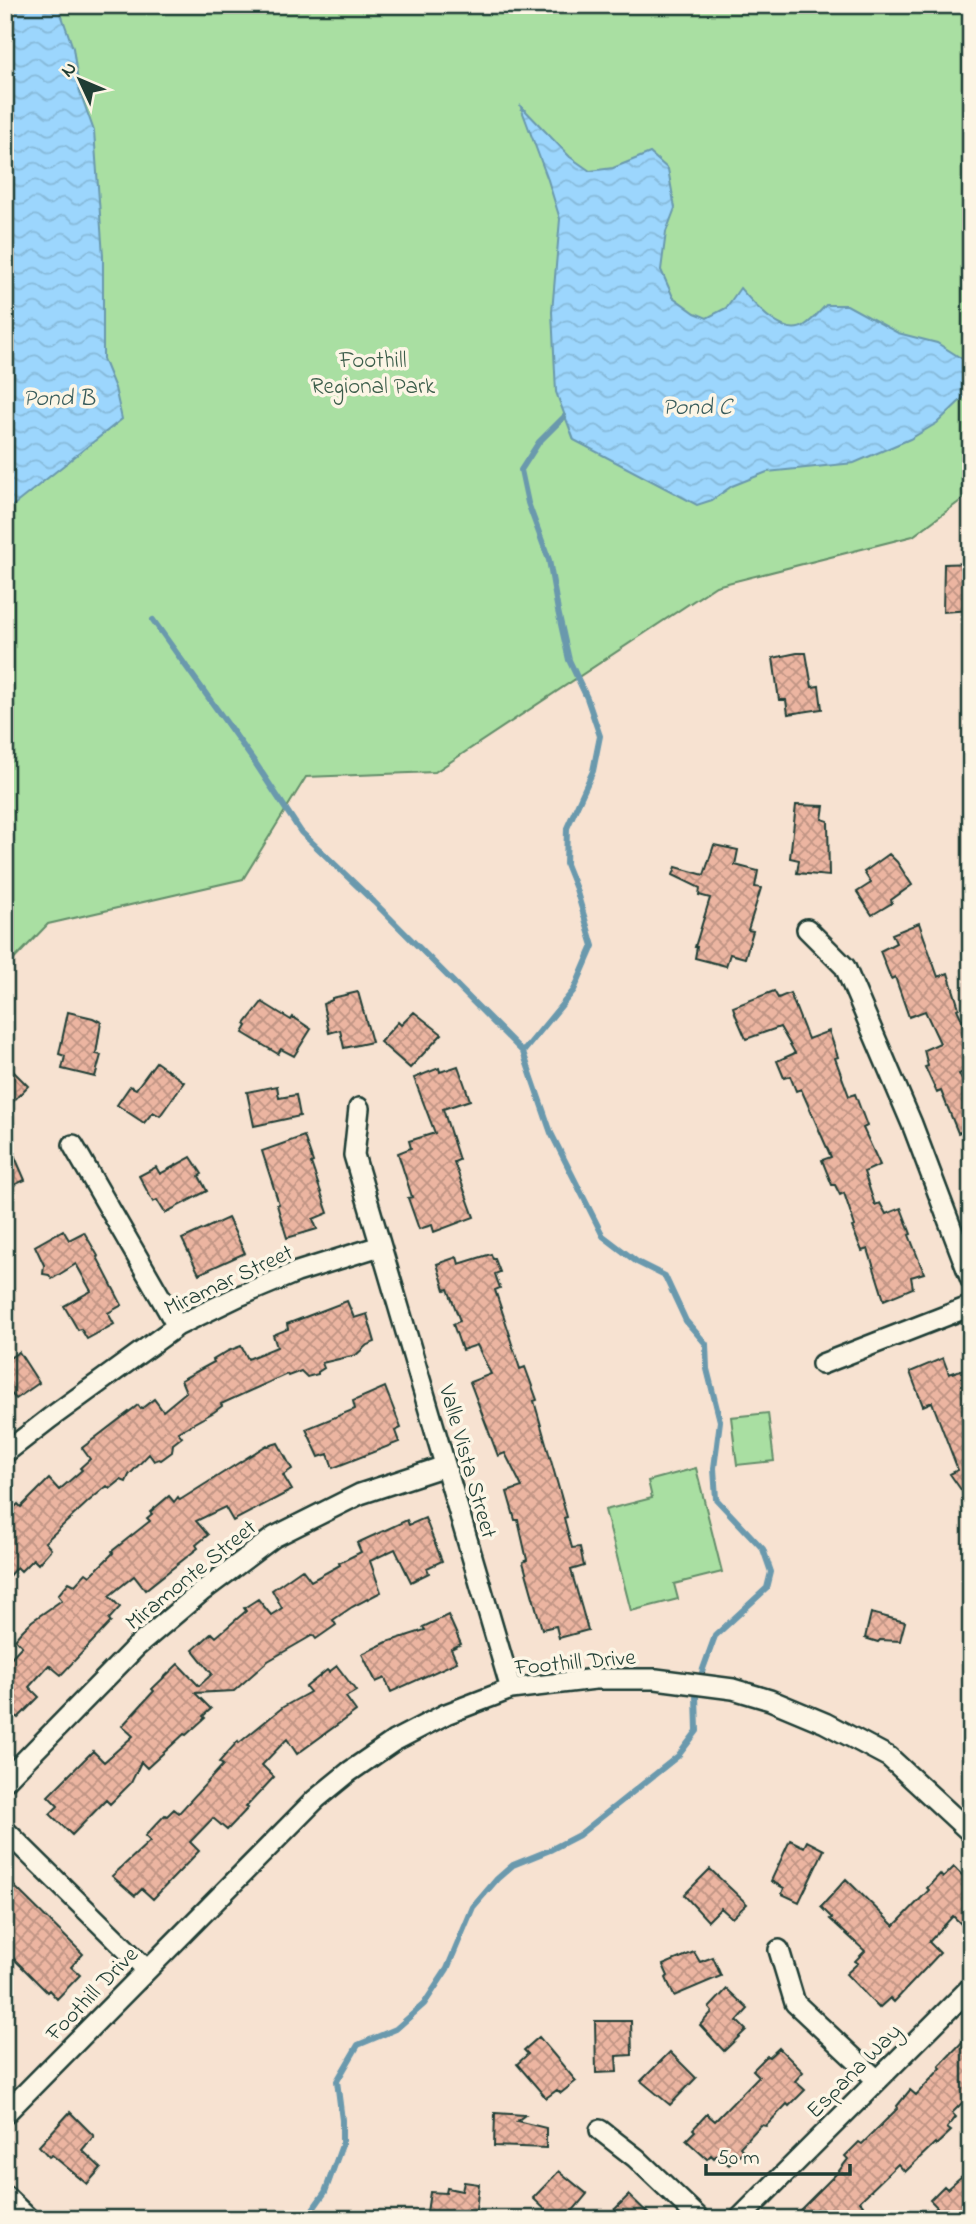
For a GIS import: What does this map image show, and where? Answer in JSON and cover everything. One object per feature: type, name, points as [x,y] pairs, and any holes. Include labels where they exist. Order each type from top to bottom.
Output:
[{"type":"street","points":[[807,929],[845,967],[912,1124],[971,1280]]},
{"type":"street","name":"Valle Vista Street","points":[[359,1108],[354,1155],[511,1689]]},
{"type":"street","points":[[73,1145],[177,1326]]},
{"type":"street","name":"Miramar Street","points":[[5,1453],[177,1326],[297,1272],[380,1246]]},
{"type":"street","points":[[822,1364],[971,1306]]},
{"type":"street","name":"Miramonte Street","points":[[5,1781],[136,1647],[201,1592],[274,1537],[360,1494],[445,1466]]},
{"type":"street","name":"Foothill Drive","points":[[5,2114],[316,1799],[394,1741],[446,1714],[511,1689],[596,1679],[656,1679],[711,1685],[752,1694],[825,1723],[889,1756],[971,1833]]},
{"type":"street","points":[[5,1830],[147,1970]]},
{"type":"street","points":[[779,1951],[796,2003],[877,2080]]},
{"type":"street","name":"Espana Way","points":[[739,2219],[971,1987]]},
{"type":"street","points":[[600,2130],[636,2158],[700,2219]]},
{"type":"street","points":[[5,2196],[29,2219]]},
{"type":"green space","name":"Foothill Regional Park","points":[[5,5],[971,5],[971,493],[913,536],[716,586],[435,772],[306,777],[243,879],[48,924],[5,969]]},
{"type":"green space","points":[[768,1413],[774,1461],[737,1465],[731,1417]]},
{"type":"green space","points":[[696,1468],[722,1572],[674,1584],[678,1599],[631,1611],[605,1510],[652,1498],[648,1481]]},
{"type":"water","name":"Pond B","points":[[5,5],[58,5],[73,48],[79,89],[94,131],[103,256],[103,359],[115,388],[122,419],[5,512]]},
{"type":"water","name":"Pond C","points":[[520,105],[570,157],[590,171],[613,168],[650,153],[668,169],[675,208],[666,232],[661,270],[673,297],[695,313],[707,318],[726,308],[740,288],[770,318],[788,328],[805,325],[826,305],[847,305],[898,333],[937,343],[964,360],[965,396],[937,423],[910,439],[854,463],[767,472],[732,486],[712,500],[697,505],[574,440],[556,392],[552,312],[560,219]]},
{"type":"building","points":[[971,563],[971,610],[943,612],[944,564]]},
{"type":"building","points":[[806,653],[812,687],[819,686],[822,709],[788,714],[786,700],[779,700],[773,658]]},
{"type":"building","points":[[796,805],[824,806],[822,819],[828,821],[829,876],[797,873],[799,860],[790,858]]},
{"type":"building","points":[[714,845],[738,850],[735,865],[758,871],[755,887],[761,888],[748,930],[753,931],[745,958],[730,954],[726,966],[695,958],[695,947],[710,898],[699,895],[700,888],[673,875],[676,867],[704,875]]},
{"type":"building","points":[[889,854],[912,885],[891,900],[892,903],[872,915],[857,892],[871,883],[864,872]]},
{"type":"building","points":[[919,923],[938,977],[948,973],[959,1008],[957,1009],[971,1039],[971,1069],[959,1074],[971,1098],[971,1128],[958,1133],[941,1091],[937,1093],[925,1067],[928,1066],[924,1050],[940,1043],[925,1011],[909,1017],[895,977],[891,979],[880,951],[896,943],[892,934]]},
{"type":"building","points":[[774,991],[778,998],[790,993],[808,1039],[829,1031],[838,1057],[835,1058],[849,1096],[855,1094],[867,1126],[863,1128],[880,1165],[864,1172],[875,1205],[880,1203],[886,1214],[901,1208],[911,1234],[909,1235],[924,1273],[911,1277],[913,1288],[884,1300],[868,1249],[862,1251],[852,1227],[855,1226],[844,1193],[840,1195],[835,1185],[832,1185],[822,1160],[831,1157],[801,1089],[796,1091],[790,1076],[784,1078],[777,1061],[795,1053],[780,1027],[746,1039],[736,1016],[733,1007]]},
{"type":"building","points":[[358,992],[372,1042],[344,1048],[340,1030],[329,1033],[323,1004],[332,998]]},
{"type":"building","points":[[262,1002],[311,1029],[294,1056],[281,1049],[278,1054],[243,1033],[247,1026],[245,1024]]},
{"type":"building","points":[[68,1012],[101,1022],[96,1054],[101,1055],[95,1077],[62,1069],[65,1056],[59,1054]]},
{"type":"building","points":[[414,1012],[442,1034],[410,1068],[380,1042],[398,1022],[401,1025]]},
{"type":"building","points":[[156,1062],[184,1082],[160,1116],[153,1112],[144,1123],[117,1105],[130,1086],[136,1089]]},
{"type":"building","points":[[5,1063],[28,1086],[5,1110]]},
{"type":"building","points":[[458,1066],[470,1100],[443,1109],[459,1160],[454,1162],[474,1217],[434,1232],[432,1225],[419,1229],[408,1198],[412,1197],[398,1153],[411,1148],[409,1141],[435,1133],[414,1078],[439,1068],[440,1072]]},
{"type":"building","points":[[277,1086],[279,1098],[296,1095],[300,1116],[254,1126],[247,1092]]},
{"type":"building","points":[[5,1134],[25,1180],[5,1189]]},
{"type":"building","points":[[304,1136],[328,1213],[313,1219],[317,1229],[287,1238],[262,1151]]},
{"type":"building","points":[[191,1157],[202,1174],[199,1176],[207,1191],[165,1213],[157,1200],[153,1202],[139,1176],[156,1167],[160,1174]]},
{"type":"building","points":[[228,1218],[245,1253],[199,1274],[182,1239]]},
{"type":"building","points":[[63,1230],[69,1240],[84,1232],[122,1305],[108,1313],[114,1324],[87,1339],[81,1329],[78,1330],[64,1306],[91,1291],[76,1264],[52,1279],[43,1274],[44,1265],[35,1246]]},
{"type":"building","points":[[491,1254],[500,1272],[495,1274],[500,1288],[495,1290],[520,1369],[525,1367],[537,1400],[534,1401],[567,1517],[564,1518],[572,1548],[580,1547],[584,1566],[571,1570],[588,1630],[559,1638],[556,1626],[542,1629],[523,1562],[527,1560],[518,1520],[515,1520],[507,1492],[522,1487],[505,1453],[498,1456],[470,1382],[491,1374],[477,1345],[462,1350],[453,1324],[460,1321],[448,1289],[445,1290],[437,1264],[457,1257],[459,1264]]},
{"type":"building","points":[[347,1301],[354,1318],[367,1314],[375,1342],[356,1355],[322,1363],[324,1368],[318,1374],[307,1377],[301,1371],[288,1376],[287,1374],[221,1404],[214,1412],[178,1432],[182,1437],[173,1444],[172,1452],[161,1460],[154,1461],[149,1454],[129,1475],[126,1482],[121,1480],[110,1489],[107,1486],[89,1501],[45,1542],[51,1549],[38,1564],[33,1559],[21,1571],[17,1567],[5,1580],[5,1517],[18,1504],[21,1507],[49,1479],[59,1490],[82,1470],[80,1468],[90,1459],[82,1448],[138,1405],[141,1409],[154,1399],[163,1411],[186,1392],[181,1380],[228,1351],[241,1346],[248,1359],[277,1347],[273,1335],[288,1329],[287,1324]]},
{"type":"building","points":[[19,1352],[39,1383],[16,1399],[5,1387],[5,1361]]},
{"type":"building","points":[[943,1358],[949,1374],[964,1369],[971,1391],[971,1504],[950,1474],[958,1470],[932,1402],[923,1406],[910,1372]]},
{"type":"building","points":[[385,1387],[401,1428],[395,1431],[399,1442],[333,1468],[328,1454],[319,1457],[306,1429],[355,1409],[353,1401]]},
{"type":"building","points":[[278,1443],[292,1469],[283,1475],[292,1490],[233,1521],[225,1507],[196,1521],[208,1535],[196,1545],[198,1548],[145,1590],[134,1576],[109,1596],[120,1607],[109,1619],[111,1622],[61,1675],[49,1665],[29,1687],[39,1697],[18,1718],[16,1716],[5,1726],[5,1664],[22,1646],[15,1639],[32,1621],[62,1600],[58,1595],[69,1582],[75,1585],[86,1573],[90,1576],[112,1551],[150,1521],[147,1518],[152,1514],[150,1512],[169,1496],[174,1502],[178,1497],[180,1500],[267,1445]]},
{"type":"building","points":[[425,1518],[442,1561],[427,1568],[429,1573],[411,1582],[395,1549],[370,1561],[381,1592],[333,1620],[336,1625],[316,1639],[313,1635],[268,1661],[234,1691],[195,1693],[211,1709],[203,1716],[205,1718],[147,1768],[141,1762],[131,1783],[110,1804],[106,1800],[72,1835],[50,1814],[58,1806],[48,1796],[93,1751],[104,1762],[133,1736],[122,1726],[154,1691],[152,1689],[178,1664],[199,1686],[212,1674],[193,1650],[212,1633],[216,1637],[246,1611],[244,1608],[258,1599],[271,1615],[282,1608],[272,1590],[302,1569],[311,1581],[361,1552],[357,1543],[407,1520],[409,1525]]},
{"type":"building","points":[[871,1613],[905,1622],[900,1641],[878,1642],[865,1638]]},
{"type":"building","points":[[448,1615],[461,1644],[451,1649],[457,1662],[391,1692],[385,1678],[376,1682],[362,1654],[387,1642],[425,1630],[423,1627]]},
{"type":"building","points":[[337,1666],[356,1691],[346,1697],[356,1711],[297,1754],[287,1739],[262,1765],[274,1777],[227,1830],[213,1818],[190,1842],[199,1851],[153,1899],[142,1889],[135,1896],[112,1876],[150,1841],[145,1836],[165,1815],[174,1809],[179,1813],[223,1765],[219,1762],[238,1741],[239,1743],[283,1707],[310,1692],[306,1687],[327,1670],[329,1672]]},
{"type":"building","points":[[790,1840],[804,1847],[807,1841],[824,1850],[799,1902],[782,1894],[784,1888],[771,1881]]},
{"type":"building","points":[[954,1867],[971,1884],[971,1934],[953,1916],[929,1942],[940,1953],[894,2002],[890,1998],[879,2008],[846,1974],[858,1963],[855,1961],[865,1951],[830,1919],[832,1918],[821,1907],[846,1879],[894,1926],[929,1890],[927,1888],[940,1874],[943,1878]]},
{"type":"building","points":[[710,1869],[747,1904],[732,1918],[721,1908],[708,1921],[684,1895]]},
{"type":"building","points":[[5,1877],[83,1954],[71,1967],[80,1975],[57,1999],[5,1950]]},
{"type":"building","points":[[694,1952],[700,1962],[713,1957],[721,1976],[674,1996],[663,1965]]},
{"type":"building","points":[[727,1989],[748,2009],[737,2021],[746,2030],[724,2051],[700,2025],[712,2012],[709,2008]]},
{"type":"building","points":[[595,2021],[631,2021],[632,2055],[616,2056],[617,2072],[596,2073]]},
{"type":"building","points":[[971,2033],[971,2094],[952,2113],[956,2117],[947,2128],[951,2131],[905,2172],[898,2164],[860,2201],[863,2205],[849,2219],[791,2219],[838,2172],[848,2159],[845,2156],[859,2142],[862,2144],[898,2108],[910,2090],[916,2095]]},
{"type":"building","points":[[539,2037],[576,2081],[561,2093],[557,2090],[546,2098],[517,2064],[528,2054],[524,2050]]},
{"type":"building","points":[[779,2048],[803,2072],[795,2081],[805,2090],[766,2126],[761,2125],[740,2147],[743,2151],[729,2165],[717,2155],[714,2158],[711,2155],[707,2159],[686,2140],[695,2131],[693,2129],[707,2114],[715,2121],[759,2076],[753,2070]]},
{"type":"building","points":[[670,2052],[696,2078],[670,2105],[641,2081]]},
{"type":"building","points":[[70,2112],[94,2136],[82,2150],[101,2168],[87,2184],[52,2155],[49,2157],[39,2146]]},
{"type":"building","points":[[495,2113],[525,2115],[517,2121],[546,2128],[546,2148],[494,2146]]},
{"type":"building","points":[[971,2168],[971,2219],[926,2219],[937,2207],[930,2200],[944,2186],[947,2189]]},
{"type":"building","points":[[559,2171],[587,2194],[566,2219],[555,2219],[533,2198]]},
{"type":"building","points":[[464,2182],[479,2184],[475,2219],[426,2219],[430,2192],[446,2193],[447,2188],[462,2191]]},
{"type":"building","points":[[629,2195],[654,2219],[605,2219]]},
{"type":"waterway","points":[[523,1052],[574,990],[593,946],[566,864],[567,828],[593,771],[600,736],[587,698],[569,660],[549,560],[528,503],[521,470],[539,442],[564,417]]},
{"type":"waterway","points":[[153,620],[301,832],[523,1052],[551,1133],[603,1236],[637,1262],[665,1276],[686,1321],[706,1344],[707,1369],[720,1421],[714,1468],[716,1499],[763,1549],[771,1572],[767,1588],[715,1636],[696,1695],[697,1731],[678,1756],[579,1835],[513,1865],[497,1879],[473,1907],[447,1969],[424,2004],[396,2029],[358,2045],[337,2081],[342,2145],[325,2192],[306,2219]]}]
